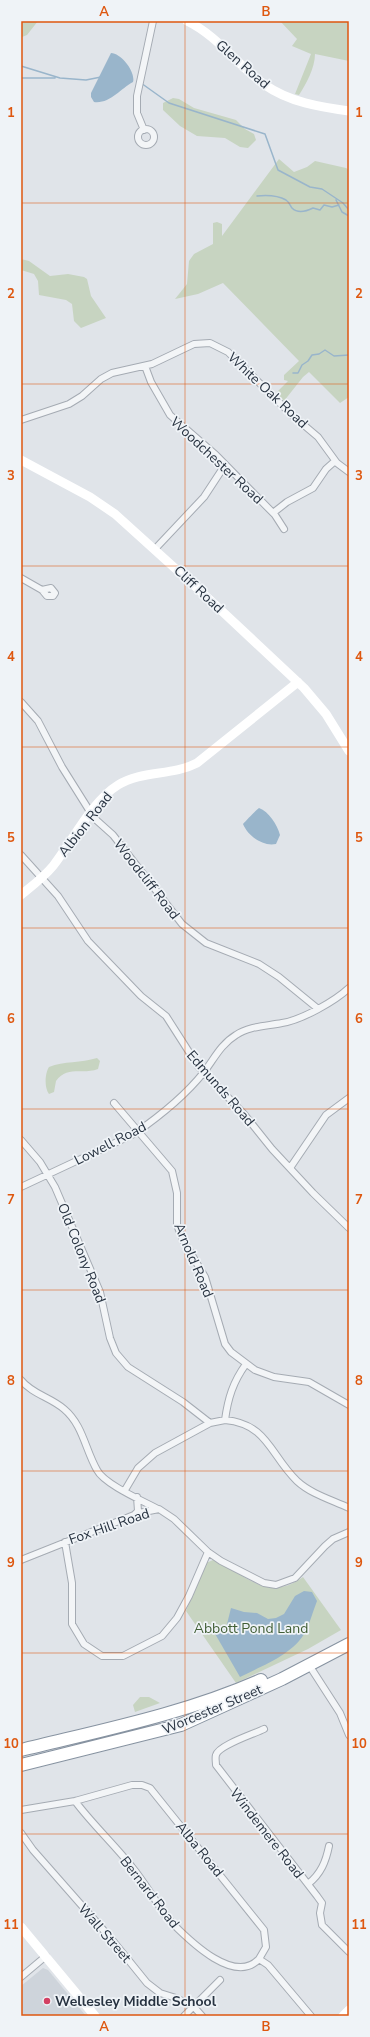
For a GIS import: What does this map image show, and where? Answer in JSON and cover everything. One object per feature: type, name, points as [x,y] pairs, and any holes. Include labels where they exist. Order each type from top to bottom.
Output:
[{"type":"highway","name":"Worcester Street","points":[[21,1750],[170,1713],[212,1700],[286,1668],[349,1635]]},
{"type":"highway","name":"Worcester Street","points":[[21,1765],[181,1725],[309,1665],[349,1644]]},
{"type":"highway","points":[[53,1742],[58,1749],[54,1757]]},
{"type":"street","points":[[144,130],[139,120],[136,105],[138,88],[153,21]]},
{"type":"street","name":"Glen Road","points":[[187,21],[217,41],[256,77],[273,89],[302,102],[349,111]]},
{"type":"street","name":"White Oak Road","points":[[21,420],[66,406],[80,398],[101,379],[112,373],[145,366],[194,344],[207,343],[220,347],[292,415],[318,437],[336,461],[349,472]]},
{"type":"street","name":"Woodchester Road","points":[[145,366],[151,382],[170,415],[226,465],[273,513],[284,529]]},
{"type":"street","name":"Cliff Road","points":[[21,460],[98,502],[155,549],[298,682],[326,714],[349,751]]},
{"type":"street","points":[[273,513],[287,502],[313,488],[326,469],[336,461]]},
{"type":"street","points":[[155,549],[208,492],[226,465]]},
{"type":"street","points":[[21,578],[42,590]]},
{"type":"street","name":"Albion Road","points":[[21,895],[42,878],[53,866],[103,797],[123,782],[145,775],[187,768],[203,759],[298,682]]},
{"type":"street","name":"Woodcliff Road","points":[[21,702],[38,721],[62,767],[91,813],[98,822],[113,835],[188,929],[206,943],[259,964],[280,977],[317,1008]]},
{"type":"street","name":"Edmunds Road","points":[[21,855],[58,896],[88,941],[141,996],[166,1016],[192,1058],[204,1072],[244,1114],[272,1149],[349,1228]]},
{"type":"street","name":"Lowell Road","points":[[21,1187],[138,1131],[163,1113],[204,1072],[216,1054],[236,1035],[248,1029],[284,1023],[303,1016],[349,988]]},
{"type":"street","points":[[290,1168],[326,1115],[349,1098]]},
{"type":"street","name":"Arnold Road","points":[[114,1103],[172,1171],[177,1193],[176,1215],[179,1232],[205,1277],[225,1344],[231,1352],[246,1364],[274,1377],[309,1382],[349,1405]]},
{"type":"street","name":"Old Colony Road","points":[[21,1140],[48,1175],[100,1292],[110,1338],[116,1353],[128,1367],[183,1402],[210,1423]]},
{"type":"street","points":[[225,1420],[228,1397],[235,1378],[246,1364]]},
{"type":"street","points":[[21,1380],[38,1395],[64,1409],[80,1428],[97,1471],[110,1483],[159,1510]]},
{"type":"street","points":[[125,1490],[138,1468],[145,1460],[210,1423],[225,1420],[242,1423],[263,1436],[297,1481],[311,1491],[349,1508]]},
{"type":"street","points":[[134,1516],[138,1511],[137,1497]]},
{"type":"street","name":"Fox Hill Road","points":[[21,1560],[134,1516],[159,1510],[186,1530],[208,1552],[221,1561],[258,1580],[276,1585],[296,1578],[325,1546],[334,1539],[349,1532]]},
{"type":"street","points":[[65,1542],[72,1583],[72,1624],[84,1644],[102,1656],[123,1656],[162,1636],[177,1618],[189,1596],[208,1552]]},
{"type":"street","points":[[309,1665],[340,1713],[349,1735]]},
{"type":"street","name":"Windemere Road","points":[[264,1729],[234,1742],[219,1751],[216,1755],[216,1765],[322,1903],[320,1918],[322,1924],[349,1952]]},
{"type":"street","name":"Alba Road","points":[[21,1810],[75,1801],[132,1785],[142,1785],[150,1788],[264,1930],[266,1947],[259,1959]]},
{"type":"street","name":"Bernard Road","points":[[75,1801],[132,1867],[173,1923],[196,1945],[230,1967],[247,1968],[259,1959]]},
{"type":"street","name":"Wall Street","points":[[21,1833],[33,1850],[113,1940],[147,1983],[160,1993],[176,1998],[193,2006],[202,2016]]},
{"type":"street","points":[[308,1884],[320,1872],[329,1846]]},
{"type":"street","points":[[21,1927],[95,2016]]},
{"type":"street","points":[[21,1977],[46,1956]]},
{"type":"street","points":[[259,1959],[268,1966],[310,2016]]},
{"type":"street","points":[[184,2016],[220,1980]]},
{"type":"street","points":[[343,2016],[349,2010]]},
{"type":"shaded area","name":"Wellesley Middle School","points":[[43,1968],[48,1970],[86,2016],[21,2016],[21,1986]]},
{"type":"green space","points":[[21,21],[38,21],[27,35],[22,37]]},
{"type":"green space","points":[[280,21],[349,21],[349,61],[315,54],[312,70],[307,81],[299,95],[295,94],[311,54],[292,46],[297,39]]},
{"type":"green space","points":[[173,98],[179,99],[194,108],[236,120],[245,129],[254,134],[256,140],[248,148],[240,147],[225,138],[197,136],[180,126],[163,110],[163,103]]},
{"type":"green space","points":[[279,159],[294,172],[307,167],[315,161],[349,170],[349,397],[340,403],[309,372],[303,377],[284,401],[276,393],[288,381],[284,380],[284,375],[299,361],[223,283],[198,294],[175,299],[187,284],[189,261],[194,254],[213,244],[213,223],[217,222],[222,224],[222,236]]},
{"type":"green space","points":[[21,259],[29,261],[50,276],[68,274],[87,279],[91,296],[106,318],[81,328],[74,321],[72,304],[66,300],[39,295],[38,281],[34,274],[21,270]]},
{"type":"green space","points":[[97,1058],[100,1061],[98,1069],[92,1071],[65,1073],[56,1081],[54,1092],[49,1094],[46,1088],[46,1080],[49,1067]]},
{"type":"green space","name":"Abbott Pond Land","points":[[213,1560],[257,1584],[268,1587],[279,1587],[290,1584],[303,1577],[341,1630],[308,1649],[236,1683],[186,1611],[206,1563]]},
{"type":"green space","points":[[140,1697],[149,1697],[160,1703],[135,1712],[133,1705]]},
{"type":"water","points":[[111,53],[119,56],[127,64],[132,73],[133,82],[105,101],[94,102],[91,97],[91,93]]},
{"type":"water","points":[[259,808],[269,815],[277,827],[280,835],[276,844],[266,844],[256,840],[248,833],[243,824]]},
{"type":"water","points":[[304,1591],[312,1592],[317,1601],[306,1631],[293,1647],[285,1653],[268,1664],[240,1677],[214,1632],[226,1628],[231,1608],[244,1612],[257,1613],[268,1619],[276,1618],[284,1614],[295,1596]]},
{"type":"waterway","points":[[21,66],[60,78],[86,80],[101,77]]},
{"type":"waterway","points":[[21,78],[55,78]]},
{"type":"waterway","points":[[141,83],[169,103],[265,134],[278,170],[310,187],[322,189],[343,203],[349,210]]},
{"type":"waterway","points":[[257,196],[283,198],[294,210],[297,211],[305,211],[313,208],[320,210],[324,205],[332,207],[339,205]]},
{"type":"waterway","points":[[336,200],[342,212],[349,216]]},
{"type":"waterway","points":[[293,373],[298,373],[302,365],[308,361],[312,355],[319,354],[325,350],[334,356],[349,355]]},
{"type":"place","name":"Wellesley Middle School","points":[[47,2001]]}]
